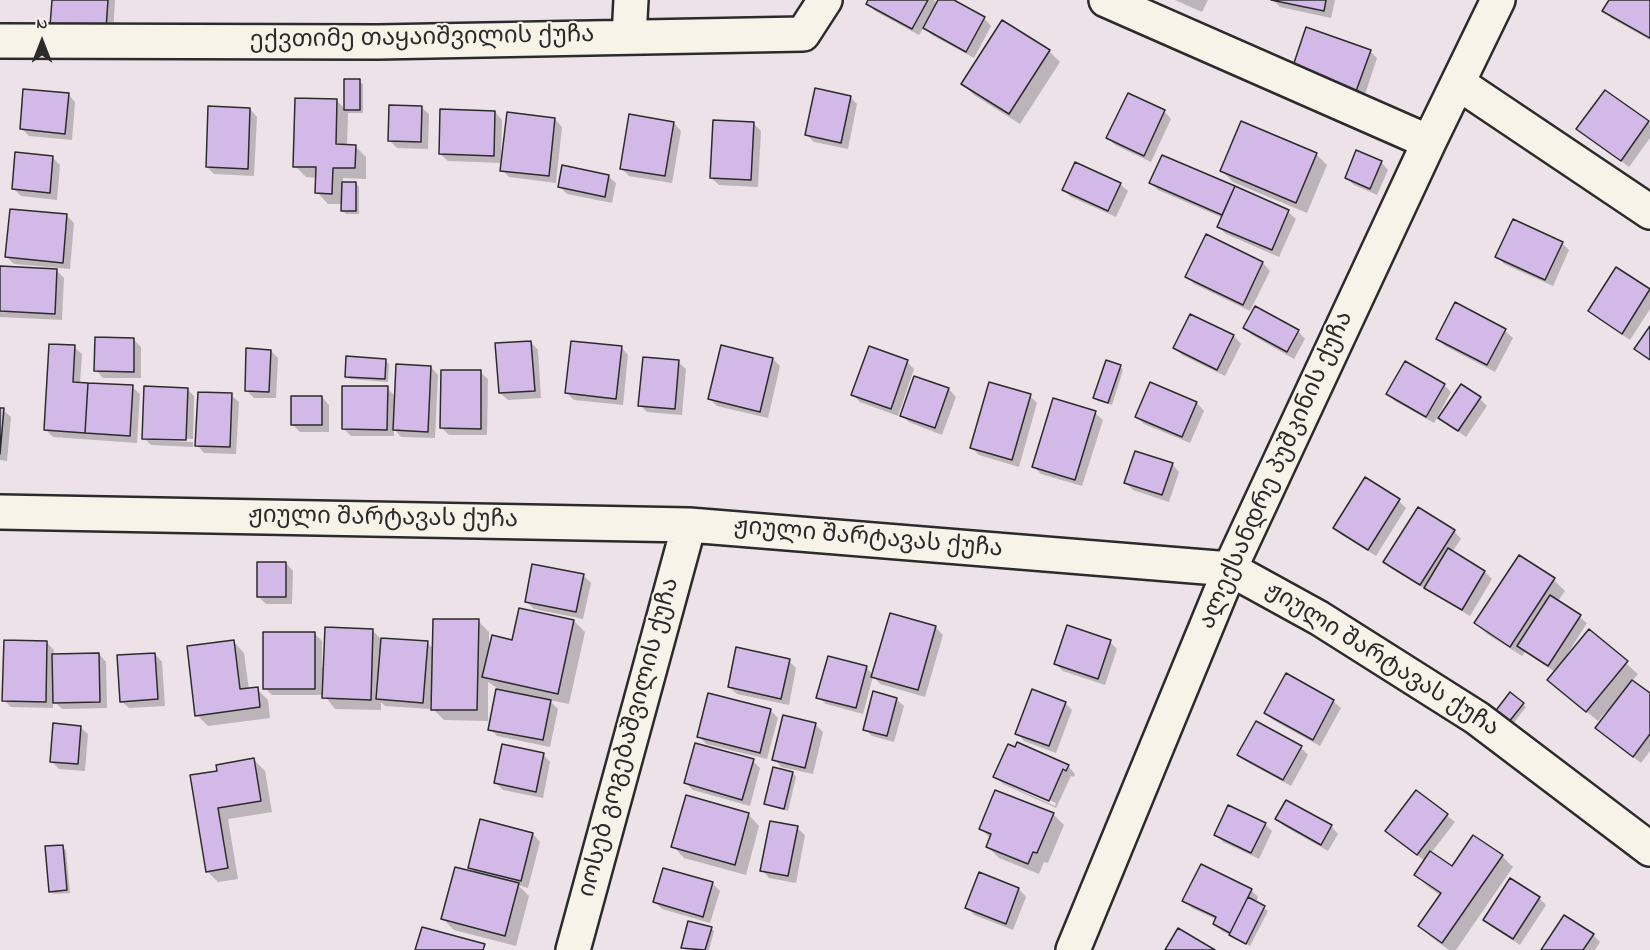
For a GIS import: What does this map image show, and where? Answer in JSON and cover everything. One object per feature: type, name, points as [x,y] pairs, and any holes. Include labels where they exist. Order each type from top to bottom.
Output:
[{"type":"street","points":[[629,37],[631,0]]},
{"type":"street","name":"ექვთიმე თაყაიშვილის ქუჩა","points":[[0,41],[378,42],[804,34],[825,0]]},
{"type":"street","points":[[1106,0],[1429,142]]},
{"type":"street","name":"ალექსანდრე პუშკინის ქუჩა","points":[[1073,950],[1230,569],[1429,142],[1498,0]]},
{"type":"street","points":[[1458,83],[1650,212]]},
{"type":"street","name":"ჟიული შარტავას ქუჩა","points":[[0,512],[689,525],[1230,569],[1319,618],[1478,718],[1650,849]]},
{"type":"street","name":"იოსებ გოგებაშვილის ქუჩა","points":[[573,950],[689,525]]},
{"type":"building","points":[[52,0],[108,0],[106,29],[50,26]]},
{"type":"building","points":[[868,0],[928,0],[912,29],[866,4]]},
{"type":"building","points":[[938,0],[954,0],[985,17],[966,52],[923,28]]},
{"type":"building","points":[[1271,0],[1326,0],[1324,11]]},
{"type":"building","points":[[1609,0],[1650,0],[1650,38],[1602,11]]},
{"type":"building","points":[[1002,20],[1050,50],[1009,114],[961,84]]},
{"type":"building","points":[[1306,27],[1371,50],[1355,94],[1291,72]]},
{"type":"building","points":[[344,79],[360,79],[360,110],[344,110]]},
{"type":"building","points":[[815,88],[851,96],[841,143],[805,135]]},
{"type":"building","points":[[23,89],[69,93],[65,134],[20,129]]},
{"type":"building","points":[[1605,90],[1649,121],[1621,161],[1576,129]]},
{"type":"building","points":[[1128,93],[1165,110],[1144,156],[1106,138]]},
{"type":"building","points":[[295,98],[337,99],[336,144],[356,145],[355,168],[333,168],[332,194],[315,193],[316,167],[293,167]]},
{"type":"building","points":[[389,105],[422,106],[421,142],[388,141]]},
{"type":"building","points":[[208,106],[250,108],[248,169],[206,167]]},
{"type":"building","points":[[440,109],[495,111],[494,156],[439,154]]},
{"type":"building","points":[[507,112],[555,118],[549,176],[500,171]]},
{"type":"building","points":[[629,114],[674,122],[665,176],[620,169]]},
{"type":"building","points":[[713,120],[754,122],[751,180],[710,178]]},
{"type":"building","points":[[1241,121],[1317,153],[1296,203],[1220,171]]},
{"type":"building","points":[[1356,150],[1382,161],[1370,189],[1345,178]]},
{"type":"building","points":[[15,152],[53,156],[50,193],[12,189]]},
{"type":"building","points":[[1162,155],[1235,186],[1222,215],[1149,183]]},
{"type":"building","points":[[1075,162],[1121,183],[1108,211],[1062,190]]},
{"type":"building","points":[[562,165],[609,175],[605,197],[558,187]]},
{"type":"building","points":[[342,182],[356,182],[356,211],[341,211]]},
{"type":"building","points":[[1235,186],[1289,210],[1272,250],[1217,227]]},
{"type":"building","points":[[10,209],[67,214],[63,263],[5,257]]},
{"type":"building","points":[[1513,219],[1563,242],[1545,280],[1495,257]]},
{"type":"building","points":[[1206,234],[1263,262],[1243,305],[1185,277]]},
{"type":"building","points":[[0,266],[57,269],[55,314],[0,311]]},
{"type":"building","points":[[1616,267],[1650,289],[1622,334],[1588,311]]},
{"type":"building","points":[[1455,302],[1506,329],[1487,365],[1436,339]]},
{"type":"building","points":[[1255,306],[1299,330],[1287,352],[1243,328]]},
{"type":"building","points":[[1190,314],[1234,335],[1217,370],[1173,348]]},
{"type":"building","points":[[1650,326],[1650,360],[1634,349]]},
{"type":"building","points":[[95,337],[134,338],[134,372],[94,371]]},
{"type":"building","points":[[531,341],[535,391],[499,393],[495,343]]},
{"type":"building","points":[[571,341],[622,346],[616,399],[565,393]]},
{"type":"building","points":[[49,344],[75,345],[73,382],[88,383],[85,433],[44,430]]},
{"type":"building","points":[[721,345],[773,358],[760,412],[708,399]]},
{"type":"building","points":[[869,346],[908,360],[891,409],[851,395]]},
{"type":"building","points":[[246,348],[271,350],[269,392],[245,391]]},
{"type":"building","points":[[346,356],[386,359],[385,379],[345,377]]},
{"type":"building","points":[[643,357],[679,360],[675,409],[638,406]]},
{"type":"building","points":[[1106,360],[1121,365],[1108,403],[1093,398]]},
{"type":"building","points":[[1405,361],[1445,384],[1426,417],[1386,394]]},
{"type":"building","points":[[396,364],[431,366],[428,432],[393,430]]},
{"type":"building","points":[[441,370],[481,370],[481,429],[440,428]]},
{"type":"building","points":[[914,376],[949,388],[935,428],[900,416]]},
{"type":"building","points":[[989,382],[1031,394],[1012,460],[970,448]]},
{"type":"building","points":[[1150,382],[1197,402],[1182,437],[1135,417]]},
{"type":"building","points":[[88,383],[133,385],[130,436],[85,433]]},
{"type":"building","points":[[1461,384],[1481,397],[1458,431],[1438,418]]},
{"type":"building","points":[[144,386],[188,388],[186,440],[142,439]]},
{"type":"building","points":[[342,386],[388,386],[387,430],[342,429]]},
{"type":"building","points":[[198,392],[232,393],[230,447],[195,446]]},
{"type":"building","points":[[291,396],[322,396],[322,425],[291,425]]},
{"type":"building","points":[[1053,398],[1096,411],[1075,480],[1032,467]]},
{"type":"building","points":[[0,408],[4,408],[0,454]]},
{"type":"building","points":[[1135,451],[1173,463],[1162,495],[1124,483]]},
{"type":"building","points":[[1365,477],[1400,499],[1368,550],[1333,528]]},
{"type":"building","points":[[1418,507],[1455,530],[1420,585],[1383,562]]},
{"type":"building","points":[[1448,548],[1485,571],[1462,610],[1424,588]]},
{"type":"building","points":[[1519,555],[1555,578],[1510,647],[1474,623]]},
{"type":"building","points":[[257,562],[286,562],[286,597],[257,597]]},
{"type":"building","points":[[532,564],[584,574],[576,612],[525,602]]},
{"type":"building","points":[[1550,595],[1581,615],[1548,666],[1517,646]]},
{"type":"building","points":[[519,608],[574,620],[558,694],[482,677],[492,635],[512,640]]},
{"type":"building","points":[[890,613],[936,626],[918,690],[871,677]]},
{"type":"building","points":[[433,619],[479,619],[477,710],[431,710]]},
{"type":"building","points":[[1067,625],[1111,640],[1098,679],[1054,664]]},
{"type":"building","points":[[325,627],[373,629],[371,700],[322,698]]},
{"type":"building","points":[[1589,629],[1628,661],[1586,712],[1547,680]]},
{"type":"building","points":[[263,632],[315,632],[315,689],[263,689]]},
{"type":"building","points":[[381,638],[428,641],[423,703],[376,699]]},
{"type":"building","points":[[4,640],[47,641],[46,702],[2,701]]},
{"type":"building","points":[[234,640],[240,689],[258,687],[260,707],[195,716],[187,646]]},
{"type":"building","points":[[736,647],[790,659],[781,699],[728,687]]},
{"type":"building","points":[[99,653],[100,702],[53,703],[52,654]]},
{"type":"building","points":[[155,653],[158,699],[120,702],[117,655]]},
{"type":"building","points":[[828,656],[867,666],[856,708],[816,698]]},
{"type":"building","points":[[1286,673],[1334,700],[1313,740],[1264,713]]},
{"type":"building","points":[[1632,680],[1650,693],[1650,734],[1633,757],[1595,728]]},
{"type":"building","points":[[496,689],[551,700],[543,740],[488,730]]},
{"type":"building","points":[[1032,689],[1066,702],[1049,746],[1015,734]]},
{"type":"building","points":[[873,691],[897,698],[887,736],[863,730]]},
{"type":"building","points":[[1510,692],[1524,703],[1508,723],[1494,713]]},
{"type":"building","points":[[708,693],[771,709],[760,753],[697,737]]},
{"type":"building","points":[[783,715],[816,723],[805,768],[772,760]]},
{"type":"building","points":[[1256,721],[1302,746],[1283,780],[1237,755]]},
{"type":"building","points":[[53,723],[81,726],[78,764],[50,762]]},
{"type":"building","points":[[1017,742],[1069,765],[1066,771],[1063,769],[1049,801],[993,777],[1008,744],[1015,747]]},
{"type":"building","points":[[695,743],[754,759],[742,800],[684,783]]},
{"type":"building","points":[[502,744],[544,753],[536,792],[494,783]]},
{"type":"building","points":[[254,758],[261,801],[218,808],[228,868],[206,872],[190,775],[217,771],[216,765]]},
{"type":"building","points":[[773,767],[793,772],[784,809],[764,804]]},
{"type":"building","points":[[995,790],[1054,813],[1037,853],[1033,852],[1028,864],[986,847],[991,834],[979,829]]},
{"type":"building","points":[[1416,790],[1448,814],[1417,855],[1385,831]]},
{"type":"building","points":[[686,795],[749,813],[735,865],[671,847]]},
{"type":"building","points":[[1286,800],[1332,825],[1321,845],[1275,819]]},
{"type":"building","points":[[1228,805],[1266,823],[1251,853],[1214,835]]},
{"type":"building","points":[[480,819],[533,833],[521,881],[468,868]]},
{"type":"building","points":[[770,821],[798,826],[788,876],[760,871]]},
{"type":"building","points":[[1473,835],[1503,855],[1442,943],[1418,926],[1441,893],[1414,875],[1430,851],[1452,866]]},
{"type":"building","points":[[63,845],[67,890],[49,892],[45,846]]},
{"type":"building","points":[[1201,864],[1252,889],[1230,933],[1213,924],[1216,917],[1182,901]]},
{"type":"building","points":[[455,867],[519,883],[505,936],[441,919]]},
{"type":"building","points":[[663,868],[713,882],[703,917],[653,902]]},
{"type":"building","points":[[979,872],[1019,888],[1006,924],[965,908]]},
{"type":"building","points":[[1510,878],[1540,897],[1513,939],[1483,920]]},
{"type":"building","points":[[1248,897],[1265,906],[1246,944],[1229,935]]},
{"type":"building","points":[[1564,915],[1594,934],[1583,950],[1541,950]]},
{"type":"building","points":[[688,921],[712,927],[705,950],[681,948]]},
{"type":"building","points":[[422,927],[485,944],[483,950],[415,950]]},
{"type":"building","points":[[1178,928],[1215,950],[1165,950]]}]
